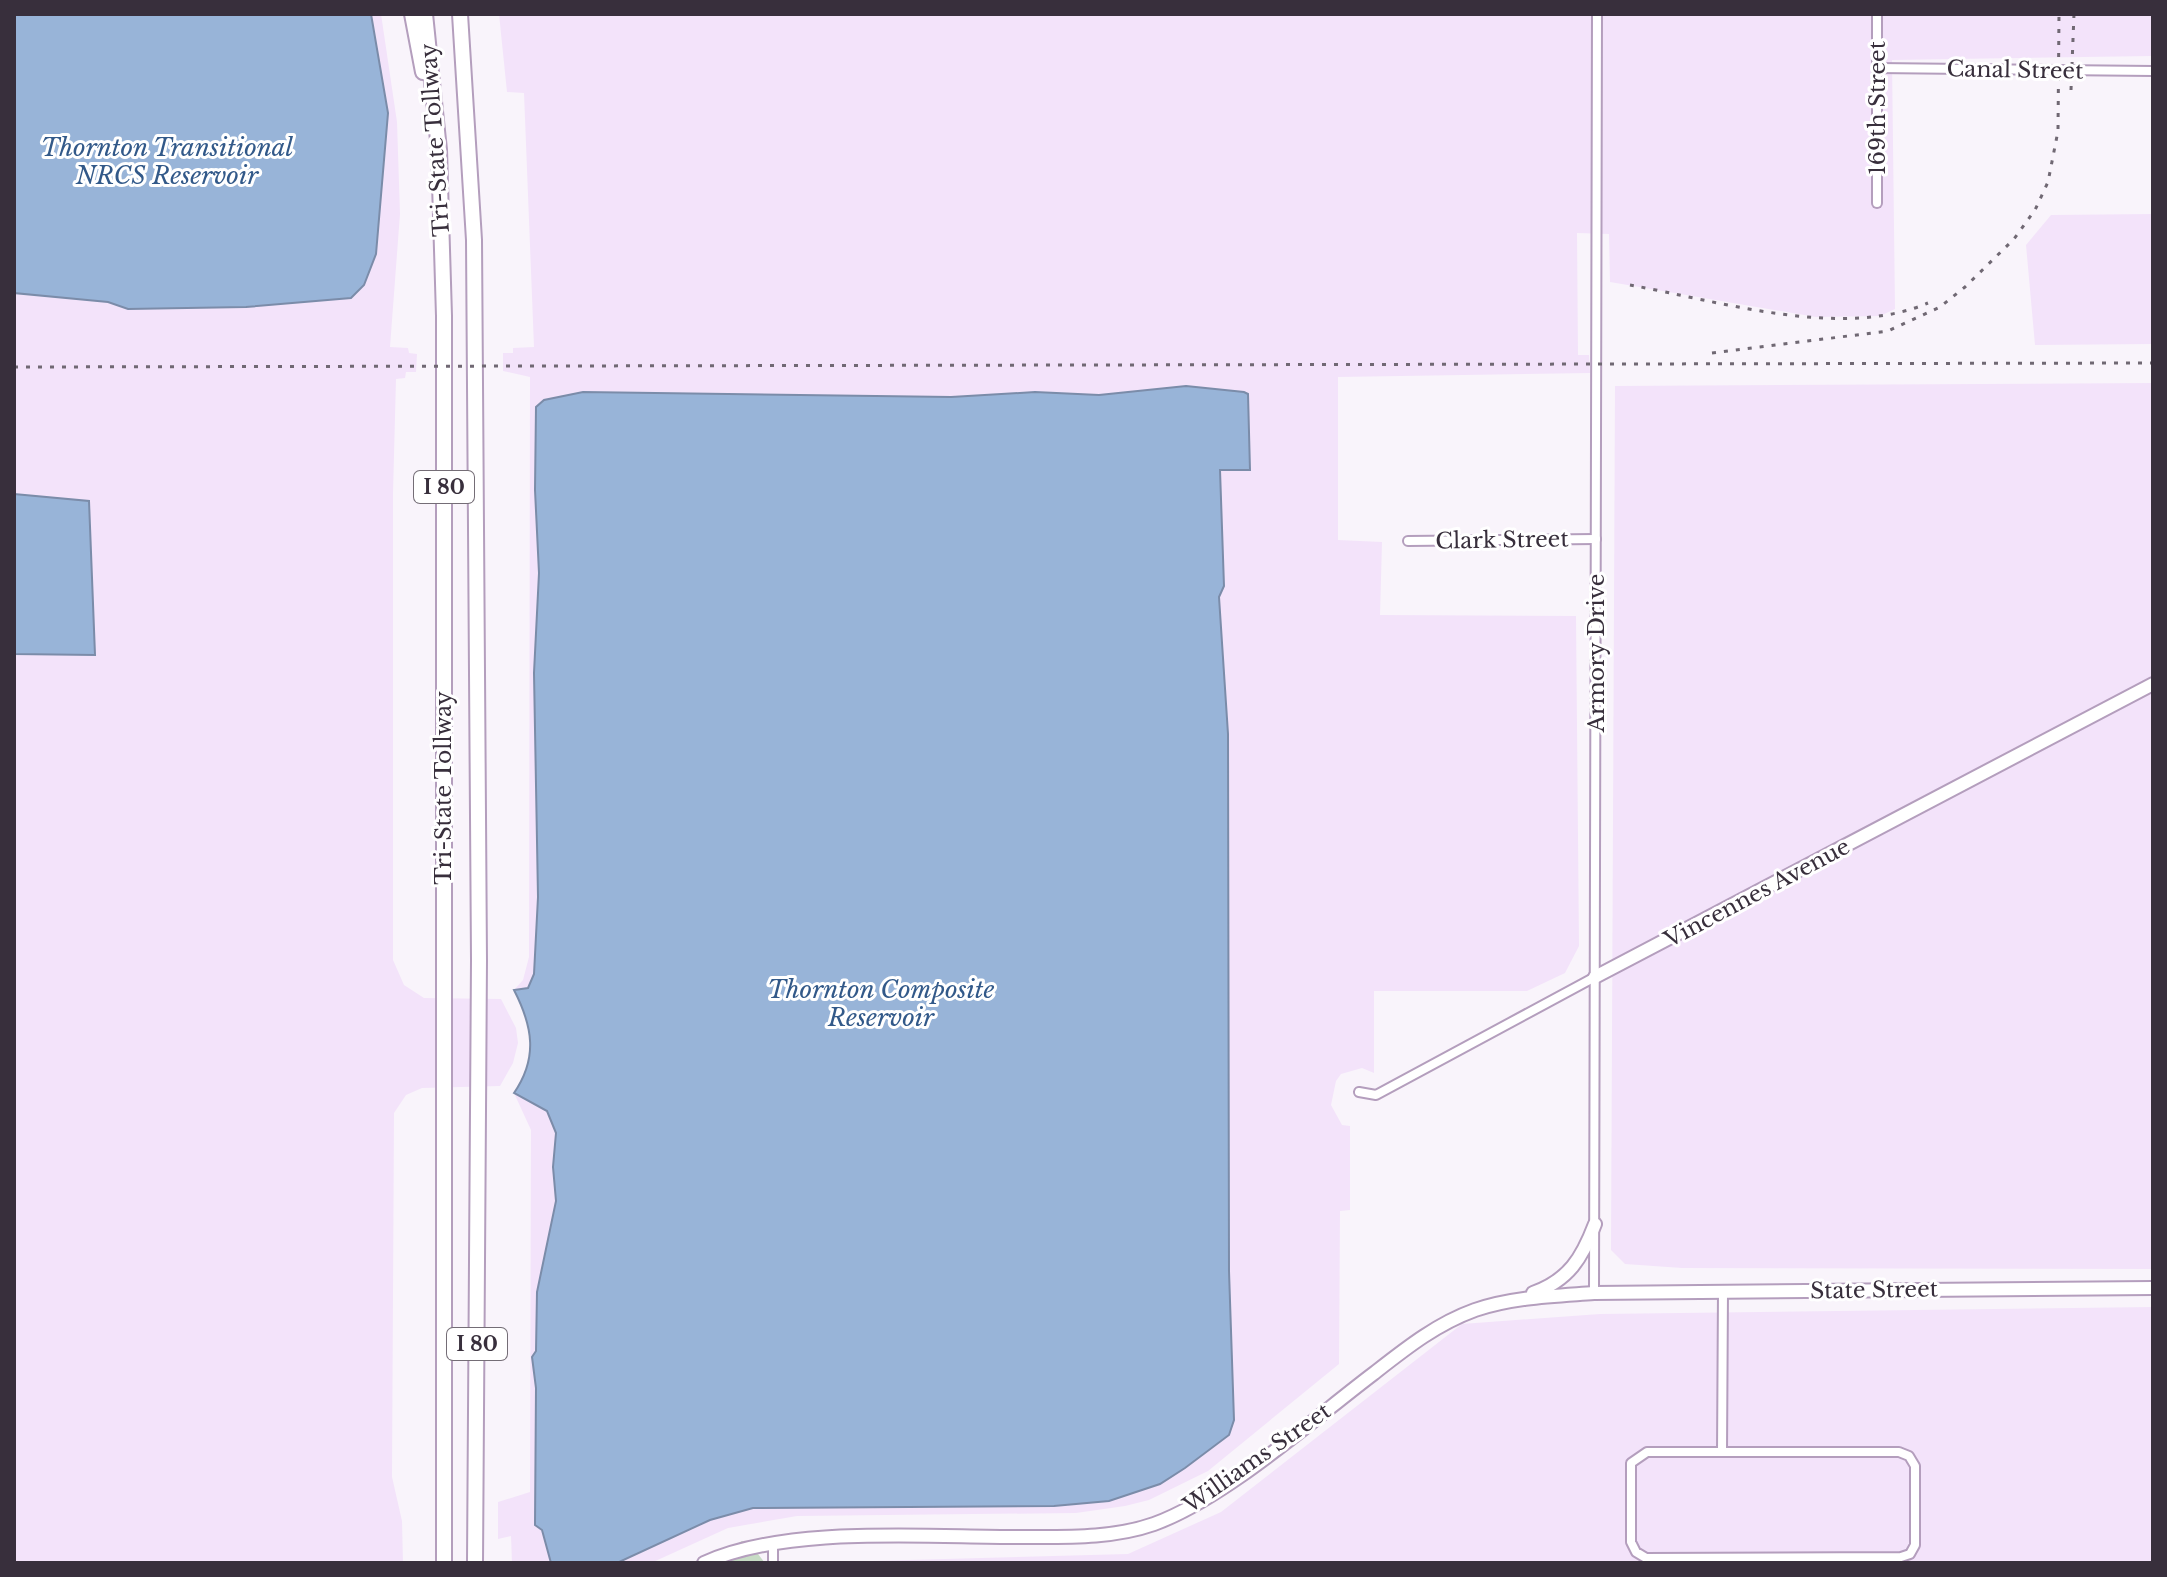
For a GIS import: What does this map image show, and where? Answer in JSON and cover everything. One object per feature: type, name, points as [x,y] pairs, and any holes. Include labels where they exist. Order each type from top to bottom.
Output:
[{"type":"highway","points":[[412,14],[439,150]]},
{"type":"highway","name":"Tri-State Tollway","points":[[425,14],[439,150],[445,403],[442,960],[444,1563]]},
{"type":"highway","name":"Tri-State Tollway","points":[[460,14],[474,240],[479,960],[475,1563]]},
{"type":"street","name":"Armory Drive","points":[[1594,1293],[1597,14]]},
{"type":"street","name":"169th Street","points":[[1877,14],[1877,203]]},
{"type":"street","name":"Canal Street","points":[[1877,68],[2153,71]]},
{"type":"street","name":"Clark Street","points":[[1408,541],[1596,539]]},
{"type":"street","name":"Vincennes Avenue","points":[[1359,1092],[1376,1095],[2153,684]]},
{"type":"street","points":[[1517,1299],[1561,1279],[1578,1263],[1595,1224]]},
{"type":"street","name":"State Street","points":[[1594,1293],[2153,1288]]},
{"type":"street","points":[[1722,1452],[1723,1291]]},
{"type":"street","name":"Williams Street","points":[[704,1563],[724,1554],[773,1542],[833,1538],[1058,1537],[1115,1534],[1152,1524],[1187,1510],[1270,1453],[1417,1339],[1474,1310],[1517,1299],[1594,1293]]},
{"type":"street","points":[[1647,1452],[1722,1452],[1899,1452],[1909,1456],[1915,1466],[1915,1545],[1910,1554],[1901,1557],[1646,1558],[1636,1552],[1631,1542],[1631,1463],[1647,1452]]},
{"type":"street","points":[[773,1542],[773,1563]]},
{"type":"shaded area","points":[[14,14],[381,14],[397,122],[400,214],[390,347],[408,348],[409,353],[417,354],[416,372],[406,372],[405,378],[396,379],[393,493],[393,960],[404,985],[424,998],[501,999],[516,1028],[518,1043],[513,1063],[500,1086],[422,1088],[406,1095],[394,1113],[392,1477],[402,1521],[403,1563],[14,1563]]},
{"type":"shaded area","points":[[499,14],[2153,14],[2153,56],[1892,60],[1895,309],[1880,316],[1816,317],[1610,282],[1609,234],[1577,233],[1578,355],[1589,355],[1590,373],[1338,377],[1338,540],[1382,542],[1380,615],[1576,616],[1579,946],[1565,973],[1527,991],[1374,991],[1374,1073],[1362,1068],[1341,1074],[1336,1081],[1331,1105],[1342,1125],[1350,1126],[1350,1210],[1340,1211],[1339,1364],[1208,1471],[1149,1500],[1125,1506],[1076,1513],[797,1516],[728,1528],[651,1563],[512,1563],[511,1536],[498,1539],[498,1502],[530,1492],[531,1130],[514,1093],[530,1062],[532,1043],[527,1016],[514,990],[523,980],[529,957],[530,377],[503,371],[503,353],[513,353],[513,348],[534,347],[524,93],[507,92]]},
{"type":"shaded area","points":[[2153,214],[2153,344],[2035,345],[2026,245],[2051,215]]},
{"type":"shaded area","points":[[2153,383],[2153,1269],[1682,1268],[1625,1264],[1611,1250],[1615,386]]},
{"type":"shaded area","points":[[2153,1307],[2153,1563],[799,1563],[1128,1554],[1221,1512],[1462,1324],[1600,1314]]},
{"type":"green space","points":[[742,1541],[751,1545],[765,1563],[704,1563]]},
{"type":"water","name":"Thornton Transitional NRCS Reservoir","points":[[14,14],[371,14],[388,113],[376,254],[364,285],[351,298],[246,307],[128,309],[108,302],[14,293]]},
{"type":"water","name":"Thornton Composite Reservoir","points":[[1186,386],[1248,394],[1250,470],[1220,470],[1224,586],[1219,597],[1228,734],[1229,1271],[1234,1420],[1229,1435],[1160,1484],[1109,1501],[1054,1506],[753,1508],[710,1520],[617,1563],[551,1563],[542,1530],[535,1525],[536,1388],[532,1357],[536,1351],[537,1292],[556,1201],[553,1167],[556,1133],[547,1111],[514,1093],[527,1067],[530,1042],[525,1017],[514,990],[528,988],[534,974],[538,897],[534,673],[539,573],[535,490],[536,407],[544,400],[583,392],[951,397],[1035,392],[1099,395]]},
{"type":"water","points":[[14,494],[89,501],[95,655],[14,654]]},
{"type":"railway","points":[[1712,353],[1888,331],[1940,307],[1965,287],[2014,239],[2035,210],[2048,182],[2058,131],[2059,14]]},
{"type":"railway","points":[[2071,90],[2074,14]]},
{"type":"railway","points":[[1630,285],[1780,314],[1819,318],[1894,314],[1928,303]]},
{"type":"railway","points":[[14,367],[2153,363]]}]
